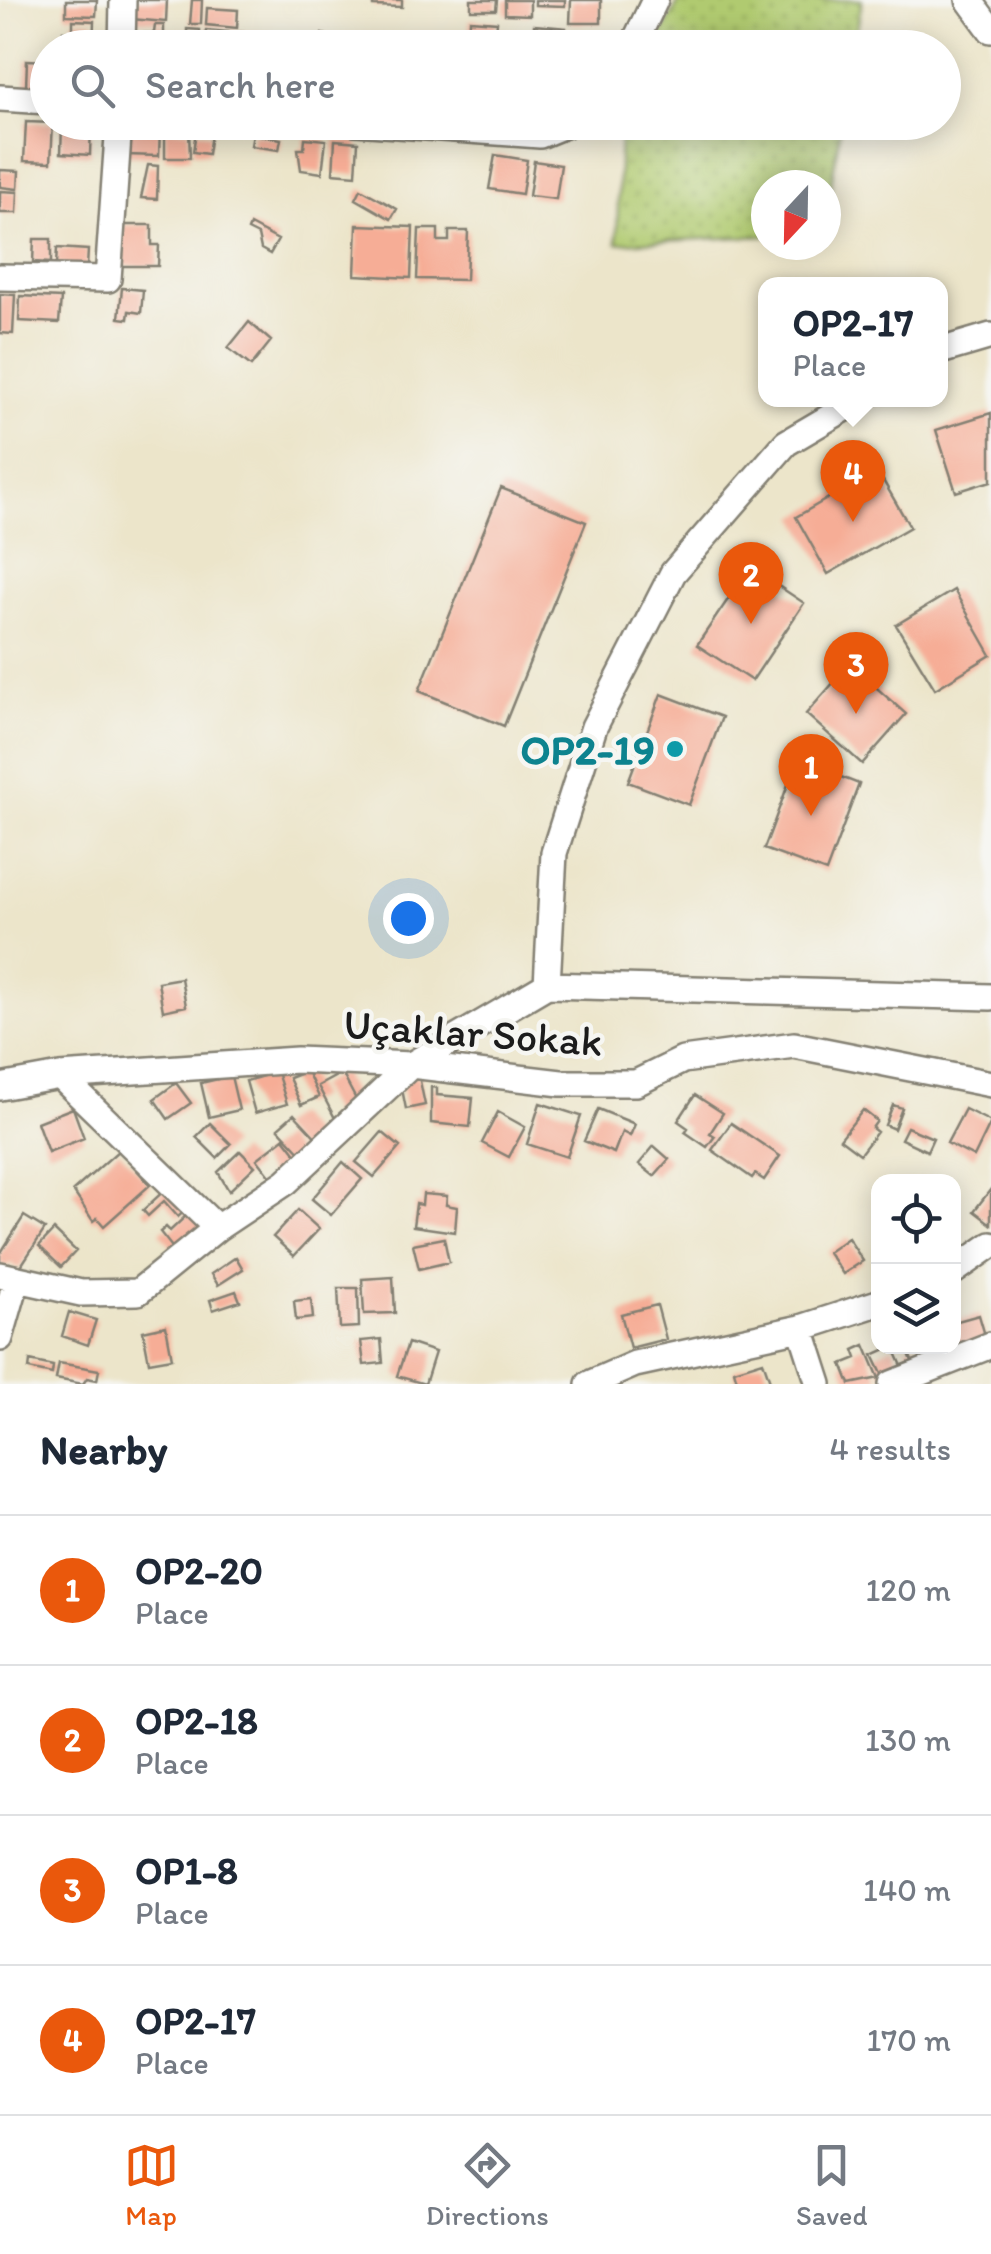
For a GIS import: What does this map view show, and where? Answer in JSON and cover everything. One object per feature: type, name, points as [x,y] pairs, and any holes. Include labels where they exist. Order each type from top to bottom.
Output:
[{"type":"street","points":[[122,30],[123,0]]},
{"type":"street","points":[[641,30],[655,0]]},
{"type":"street","points":[[969,0],[991,30]]},
{"type":"street","points":[[0,98],[30,100]]},
{"type":"street","points":[[0,277],[108,279],[118,140]]},
{"type":"street","points":[[948,349],[991,336]]},
{"type":"street","points":[[546,985],[554,852],[594,727],[673,573],[786,444],[847,407]]},
{"type":"street","points":[[0,1338],[8,1277],[81,1293],[138,1292],[217,1228],[286,1182],[411,1065],[546,985],[991,998]]},
{"type":"street","name":"Uçaklar Sokak","points":[[0,1087],[60,1076],[298,1060],[411,1065],[561,1084],[636,1083],[683,1060],[794,1045],[991,1084]]},
{"type":"street","points":[[60,1076],[217,1228]]},
{"type":"street","points":[[961,1266],[991,1245]]},
{"type":"street","points":[[589,1384],[634,1364],[801,1328],[871,1305]]},
{"type":"street","points":[[801,1328],[820,1384]]},
{"type":"street","points":[[892,1384],[991,1345]]},
{"type":"green space","points":[[680,0],[862,0],[857,30],[663,30]]},
{"type":"green space","points":[[620,140],[838,140],[833,170],[751,170],[751,237],[617,243]]},
{"type":"building","points":[[66,0],[97,0],[96,16],[66,15]]},
{"type":"building","points":[[132,0],[167,0],[166,22],[131,19]]},
{"type":"building","points":[[192,0],[202,0],[201,24],[190,24]]},
{"type":"building","points":[[373,0],[402,0],[402,7],[373,6]]},
{"type":"building","points":[[471,0],[497,0],[496,10],[471,10]]},
{"type":"building","points":[[505,0],[530,0],[530,15],[505,14]]},
{"type":"building","points":[[535,0],[565,0],[565,6],[535,5]]},
{"type":"building","points":[[571,0],[601,0],[601,23],[570,23]]},
{"type":"building","points":[[207,8],[238,10],[237,28],[206,25]]},
{"type":"building","points":[[73,20],[94,21],[94,30],[73,30]]},
{"type":"building","points":[[470,20],[497,22],[496,30],[469,30]]},
{"type":"building","points":[[534,25],[566,28],[566,30],[534,30]]},
{"type":"building","points":[[27,60],[30,60],[30,87],[26,87]]},
{"type":"building","points":[[26,122],[30,122],[30,140],[52,140],[51,162],[24,161]]},
{"type":"building","points":[[61,140],[91,140],[90,155],[61,153]]},
{"type":"building","points":[[127,140],[160,140],[159,156],[126,155]]},
{"type":"building","points":[[165,140],[189,140],[190,158],[165,158]]},
{"type":"building","points":[[195,140],[210,140],[208,154],[193,152]]},
{"type":"building","points":[[252,140],[281,140],[279,150],[251,146]]},
{"type":"building","points":[[305,140],[326,140],[322,173],[301,170],[298,149],[304,149]]},
{"type":"building","points":[[335,140],[358,142],[356,175],[333,173]]},
{"type":"building","points":[[495,155],[527,160],[522,194],[489,189]]},
{"type":"building","points":[[534,161],[561,165],[556,199],[529,196]]},
{"type":"building","points":[[148,165],[158,166],[157,199],[141,198]]},
{"type":"building","points":[[0,170],[19,171],[18,189],[0,187]]},
{"type":"building","points":[[361,189],[397,209],[391,219],[356,199]]},
{"type":"building","points":[[0,191],[18,192],[17,213],[0,213]]},
{"type":"building","points":[[123,225],[152,225],[152,245],[159,245],[158,266],[122,266]]},
{"type":"building","points":[[250,225],[278,240],[270,254],[261,249],[258,235],[248,230]]},
{"type":"building","points":[[357,225],[413,227],[411,278],[355,275]]},
{"type":"building","points":[[419,229],[438,229],[438,241],[449,241],[449,231],[468,231],[466,280],[417,279]]},
{"type":"building","points":[[34,239],[51,239],[51,263],[33,262]]},
{"type":"building","points":[[57,248],[88,250],[87,267],[56,265]]},
{"type":"building","points":[[122,288],[143,290],[141,313],[129,311],[128,319],[119,318]]},
{"type":"building","points":[[0,294],[15,295],[13,334],[0,333]]},
{"type":"building","points":[[20,296],[61,298],[59,323],[19,321]]},
{"type":"building","points":[[249,322],[271,341],[251,366],[228,348]]},
{"type":"building","points":[[991,413],[991,481],[956,492],[936,430]]},
{"type":"building","points":[[877,470],[910,527],[828,574],[796,517]]},
{"type":"building","points":[[501,488],[586,522],[504,726],[419,691]]},
{"type":"building","points":[[750,567],[804,603],[752,681],[697,645]]},
{"type":"building","points":[[954,590],[991,655],[935,689],[896,625]]},
{"type":"building","points":[[850,664],[906,714],[862,764],[806,714]]},
{"type":"building","name":"OP2-19","points":[[661,694],[722,717],[689,805],[628,782]]},
{"type":"building","points":[[797,760],[859,784],[826,872],[764,849]]},
{"type":"building","points":[[181,978],[186,1006],[163,1011],[158,982]]},
{"type":"building","points":[[307,1071],[319,1097],[301,1105],[289,1078]]},
{"type":"building","points":[[277,1072],[287,1104],[255,1113],[246,1081]]},
{"type":"building","points":[[342,1073],[361,1109],[337,1122],[318,1086]]},
{"type":"building","points":[[231,1076],[239,1110],[209,1117],[201,1083]]},
{"type":"building","points":[[419,1076],[425,1105],[406,1109],[400,1079]]},
{"type":"building","points":[[176,1083],[191,1103],[168,1119],[154,1099]]},
{"type":"building","points":[[431,1087],[437,1088],[437,1095],[473,1098],[470,1127],[431,1123]]},
{"type":"building","points":[[695,1095],[723,1113],[710,1133],[715,1136],[707,1147],[685,1132],[688,1128],[678,1121]]},
{"type":"building","points":[[540,1103],[581,1116],[567,1157],[527,1144]]},
{"type":"building","points":[[893,1105],[902,1108],[894,1129],[885,1125]]},
{"type":"building","points":[[73,1108],[84,1138],[48,1152],[37,1122]]},
{"type":"building","points":[[598,1109],[635,1124],[630,1136],[622,1132],[614,1153],[584,1141]]},
{"type":"building","points":[[965,1109],[991,1122],[974,1157],[947,1143]]},
{"type":"building","points":[[863,1110],[877,1121],[872,1128],[877,1132],[860,1154],[840,1139]]},
{"type":"building","points":[[498,1112],[525,1127],[509,1157],[482,1143]]},
{"type":"building","points":[[294,1114],[321,1143],[306,1158],[278,1128]]},
{"type":"building","points":[[210,1123],[231,1144],[217,1158],[196,1137]]},
{"type":"building","points":[[731,1123],[780,1156],[764,1180],[755,1174],[752,1178],[712,1150]]},
{"type":"building","points":[[907,1127],[933,1138],[927,1151],[901,1139]]},
{"type":"building","points":[[382,1132],[400,1147],[374,1177],[356,1162]]},
{"type":"building","points":[[284,1138],[301,1160],[274,1181],[257,1159]]},
{"type":"building","points":[[654,1146],[669,1159],[654,1176],[639,1164]]},
{"type":"building","points":[[119,1150],[150,1185],[104,1226],[97,1218],[93,1221],[73,1191]]},
{"type":"building","points":[[240,1151],[255,1166],[229,1191],[218,1172]]},
{"type":"building","points":[[343,1162],[362,1179],[331,1215],[312,1199]]},
{"type":"building","points":[[168,1187],[187,1209],[178,1217],[164,1201],[148,1216],[143,1210]]},
{"type":"building","points":[[991,1189],[991,1224],[974,1211]]},
{"type":"building","points":[[423,1194],[447,1196],[446,1205],[457,1207],[455,1232],[413,1226],[416,1204],[422,1205]]},
{"type":"building","points":[[298,1210],[319,1229],[294,1256],[273,1237]]},
{"type":"building","points":[[190,1212],[207,1229],[179,1256],[160,1232],[166,1227],[170,1231]]},
{"type":"building","points":[[24,1216],[45,1229],[19,1269],[10,1263],[7,1267],[0,1262],[0,1254]]},
{"type":"building","points":[[54,1230],[76,1251],[61,1267],[39,1246]]},
{"type":"building","points":[[444,1238],[449,1262],[419,1269],[413,1244]]},
{"type":"building","points":[[848,1238],[863,1261],[843,1274],[828,1252]]},
{"type":"building","points":[[236,1257],[243,1269],[218,1285],[211,1274]]},
{"type":"building","points":[[393,1277],[395,1313],[364,1314],[362,1279]]},
{"type":"building","points":[[338,1288],[358,1288],[359,1327],[340,1328]]},
{"type":"building","points":[[236,1291],[240,1301],[213,1310],[210,1300]]},
{"type":"building","points":[[311,1299],[313,1318],[296,1320],[294,1301]]},
{"type":"building","points":[[657,1305],[666,1339],[630,1348],[621,1314]]},
{"type":"building","points":[[69,1312],[96,1320],[88,1345],[62,1336]]},
{"type":"building","points":[[979,1315],[986,1339],[961,1347],[961,1320]]},
{"type":"building","points":[[166,1326],[172,1358],[149,1362],[143,1331]]},
{"type":"building","points":[[381,1339],[383,1363],[364,1365],[361,1341]]},
{"type":"building","points":[[408,1343],[435,1352],[425,1384],[397,1376]]},
{"type":"building","points":[[865,1345],[879,1378],[850,1384],[842,1364],[857,1358],[854,1350]]},
{"type":"building","points":[[897,1354],[902,1366],[883,1376],[873,1355]]},
{"type":"building","points":[[909,1354],[941,1354],[914,1366]]},
{"type":"building","points":[[30,1361],[53,1366],[52,1374],[29,1369]]},
{"type":"building","points":[[763,1361],[771,1384],[738,1384],[734,1370]]},
{"type":"building","points":[[59,1363],[99,1370],[97,1380],[87,1378],[83,1384],[56,1379]]},
{"type":"place","name":"OP2-17","points":[[853,522]]},
{"type":"place","name":"OP2-18","points":[[751,624]]},
{"type":"place","name":"OP1-8","points":[[856,714]]},
{"type":"place","name":"OP2-19","points":[[675,749]]},
{"type":"place","name":"OP2-20","points":[[811,816]]}]
